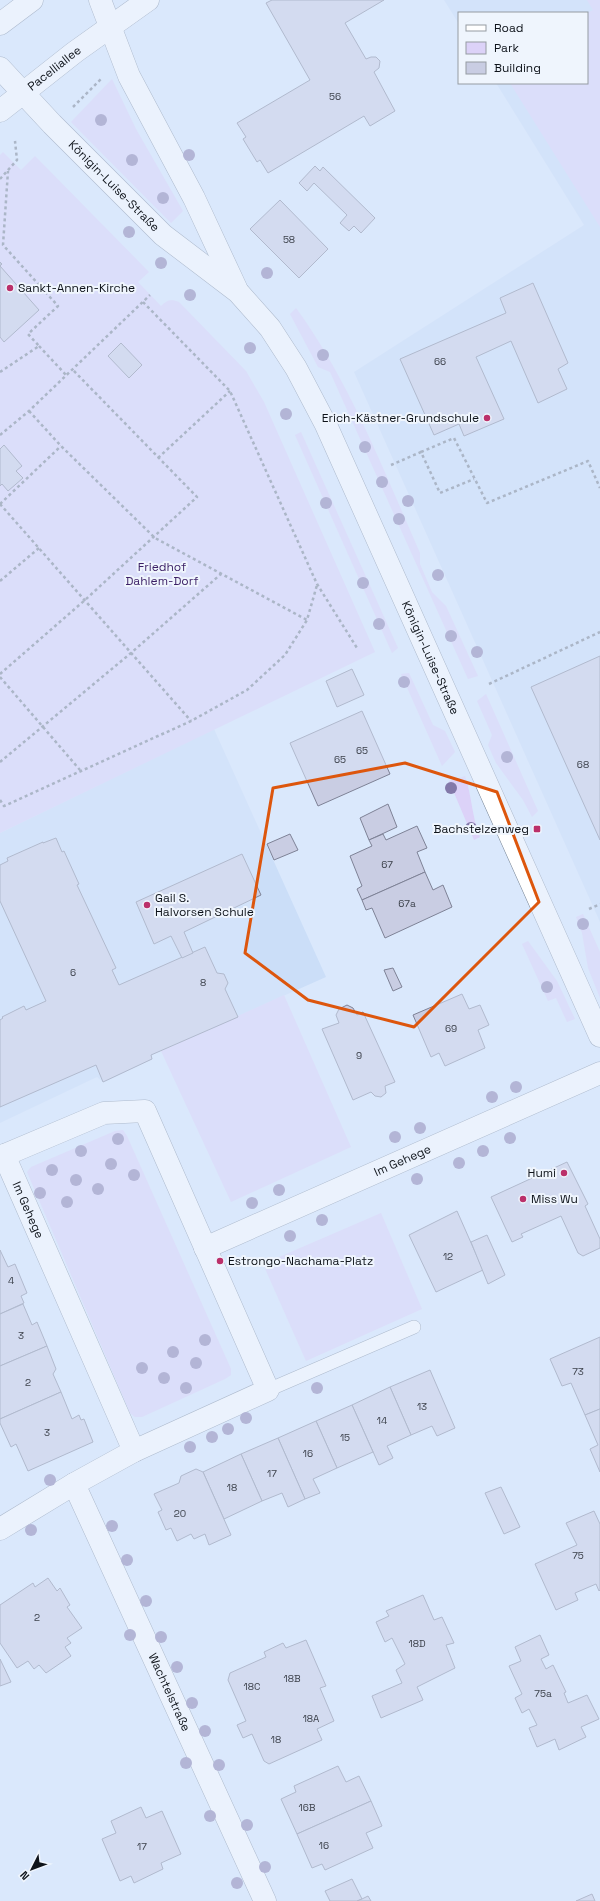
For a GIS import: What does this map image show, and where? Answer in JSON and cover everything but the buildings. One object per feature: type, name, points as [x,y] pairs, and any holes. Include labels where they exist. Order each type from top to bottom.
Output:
[{"type":"street","points":[[0,24],[32,0]]},
{"type":"street","name":"Königin-Luise-Straße","points":[[100,0],[129,76],[194,198],[238,292]]},
{"type":"street","name":"Pacelliallee","points":[[0,111],[148,0]]},
{"type":"street","name":"Königin-Luise-Straße","points":[[0,68],[163,235],[238,292],[270,328],[296,368],[326,425],[600,1036]]},
{"type":"street","name":"Im Gehege","points":[[205,1248],[600,1073]]},
{"type":"street","name":"Im Gehege","points":[[134,1451],[2,1156],[104,1113],[145,1111],[268,1390]]},
{"type":"street","points":[[0,1529],[74,1484],[134,1451],[268,1390]]},
{"type":"street","name":"Wachtelstraße","points":[[74,1484],[264,1901]]},
{"type":"lane","points":[[268,1390],[414,1327]]},
{"type":"path","points":[[68,112],[105,74]]},
{"type":"path","points":[[0,179],[17,160],[15,141]]},
{"type":"path","points":[[8,171],[3,245],[58,306],[28,334],[66,375]]},
{"type":"path","points":[[0,435],[29,411],[150,295]]},
{"type":"path","points":[[143,302],[230,391],[317,584],[357,648]]},
{"type":"path","points":[[0,372],[39,346]]},
{"type":"path","points":[[0,674],[155,538],[197,498],[72,369]]},
{"type":"path","points":[[158,458],[230,391]]},
{"type":"path","points":[[29,411],[62,446],[155,538],[307,620]]},
{"type":"path","points":[[391,465],[454,438],[487,503],[588,461],[600,488]]},
{"type":"path","points":[[62,446],[0,504],[191,721]]},
{"type":"path","points":[[421,452],[440,493],[474,479]]},
{"type":"path","points":[[0,581],[39,548]]},
{"type":"path","points":[[0,762],[131,653],[221,574]]},
{"type":"path","points":[[0,800],[4,806],[80,770],[191,721],[247,690],[286,655],[307,620],[317,584]]},
{"type":"path","points":[[489,684],[600,632]]},
{"type":"path","points":[[0,677],[80,770]]},
{"type":"path","points":[[589,909],[600,904]]},
{"type":"highlighted area","points":[[405,763],[497,792],[539,902],[414,1027],[308,1000],[245,953],[273,788]]},
{"type":"shaded area","name":"Erich-Kästner-Grundschule","points":[[444,0],[600,0],[600,922],[354,372],[584,225],[497,84],[588,84],[588,12],[458,12],[458,22]]},
{"type":"shaded area","name":"Gail S. Halvorsen Schule","points":[[214,729],[326,977],[151,1055],[152,1059],[107,1081],[103,1082],[97,1077],[0,1123],[0,833]]},
{"type":"green space","points":[[587,0],[600,0],[600,227],[511,84],[588,84],[588,12],[593,10]]},
{"type":"green space","points":[[112,79],[136,129],[183,211],[171,223],[71,122]]},
{"type":"green space","name":"Friedhof Dahlem-Dorf","points":[[3,152],[21,170],[35,156],[149,272],[138,282],[161,306],[165,302],[169,301],[179,302],[246,371],[264,402],[375,652],[0,833],[0,155]]},
{"type":"green space","points":[[296,308],[315,336],[349,396],[379,458],[420,553],[420,564],[432,592],[446,606],[478,676],[468,679],[330,372],[318,367],[290,314]]},
{"type":"green space","points":[[301,432],[398,648],[392,653],[295,435]]},
{"type":"green space","points":[[409,673],[433,725],[445,731],[455,752],[442,766],[401,674]]},
{"type":"green space","points":[[486,694],[538,811],[532,817],[523,800],[496,763],[488,745],[492,735],[477,701]]},
{"type":"green space","points":[[465,776],[475,822],[480,837],[474,840],[449,781]]},
{"type":"green space","points":[[583,914],[600,952],[600,998],[588,968],[582,933],[576,917]]},
{"type":"green space","points":[[528,941],[557,981],[575,1019],[567,1022],[556,998],[548,1001],[522,944]]},
{"type":"green space","points":[[284,995],[351,1147],[231,1202],[161,1051]]},
{"type":"green space","points":[[123,1130],[231,1369],[231,1375],[225,1379],[142,1417],[135,1417],[130,1413],[27,1172],[31,1167],[115,1131]]},
{"type":"green space","points":[[381,1213],[422,1309],[306,1361],[263,1264]]},
{"type":"place","name":"Sankt-Annen-Kirche","points":[[10,288]]},
{"type":"place","name":"Erich-Kästner-Grundschule","points":[[487,418]]},
{"type":"place","name":"Bachstelzenweg","points":[[537,829]]},
{"type":"place","name":"Gail S. Halvorsen Schule","points":[[147,905]]},
{"type":"place","name":"Humi","points":[[564,1173]]},
{"type":"place","name":"Miss Wu","points":[[523,1199]]},
{"type":"place","name":"Estrongo-Nachama-Platz","points":[[220,1261]]}]
